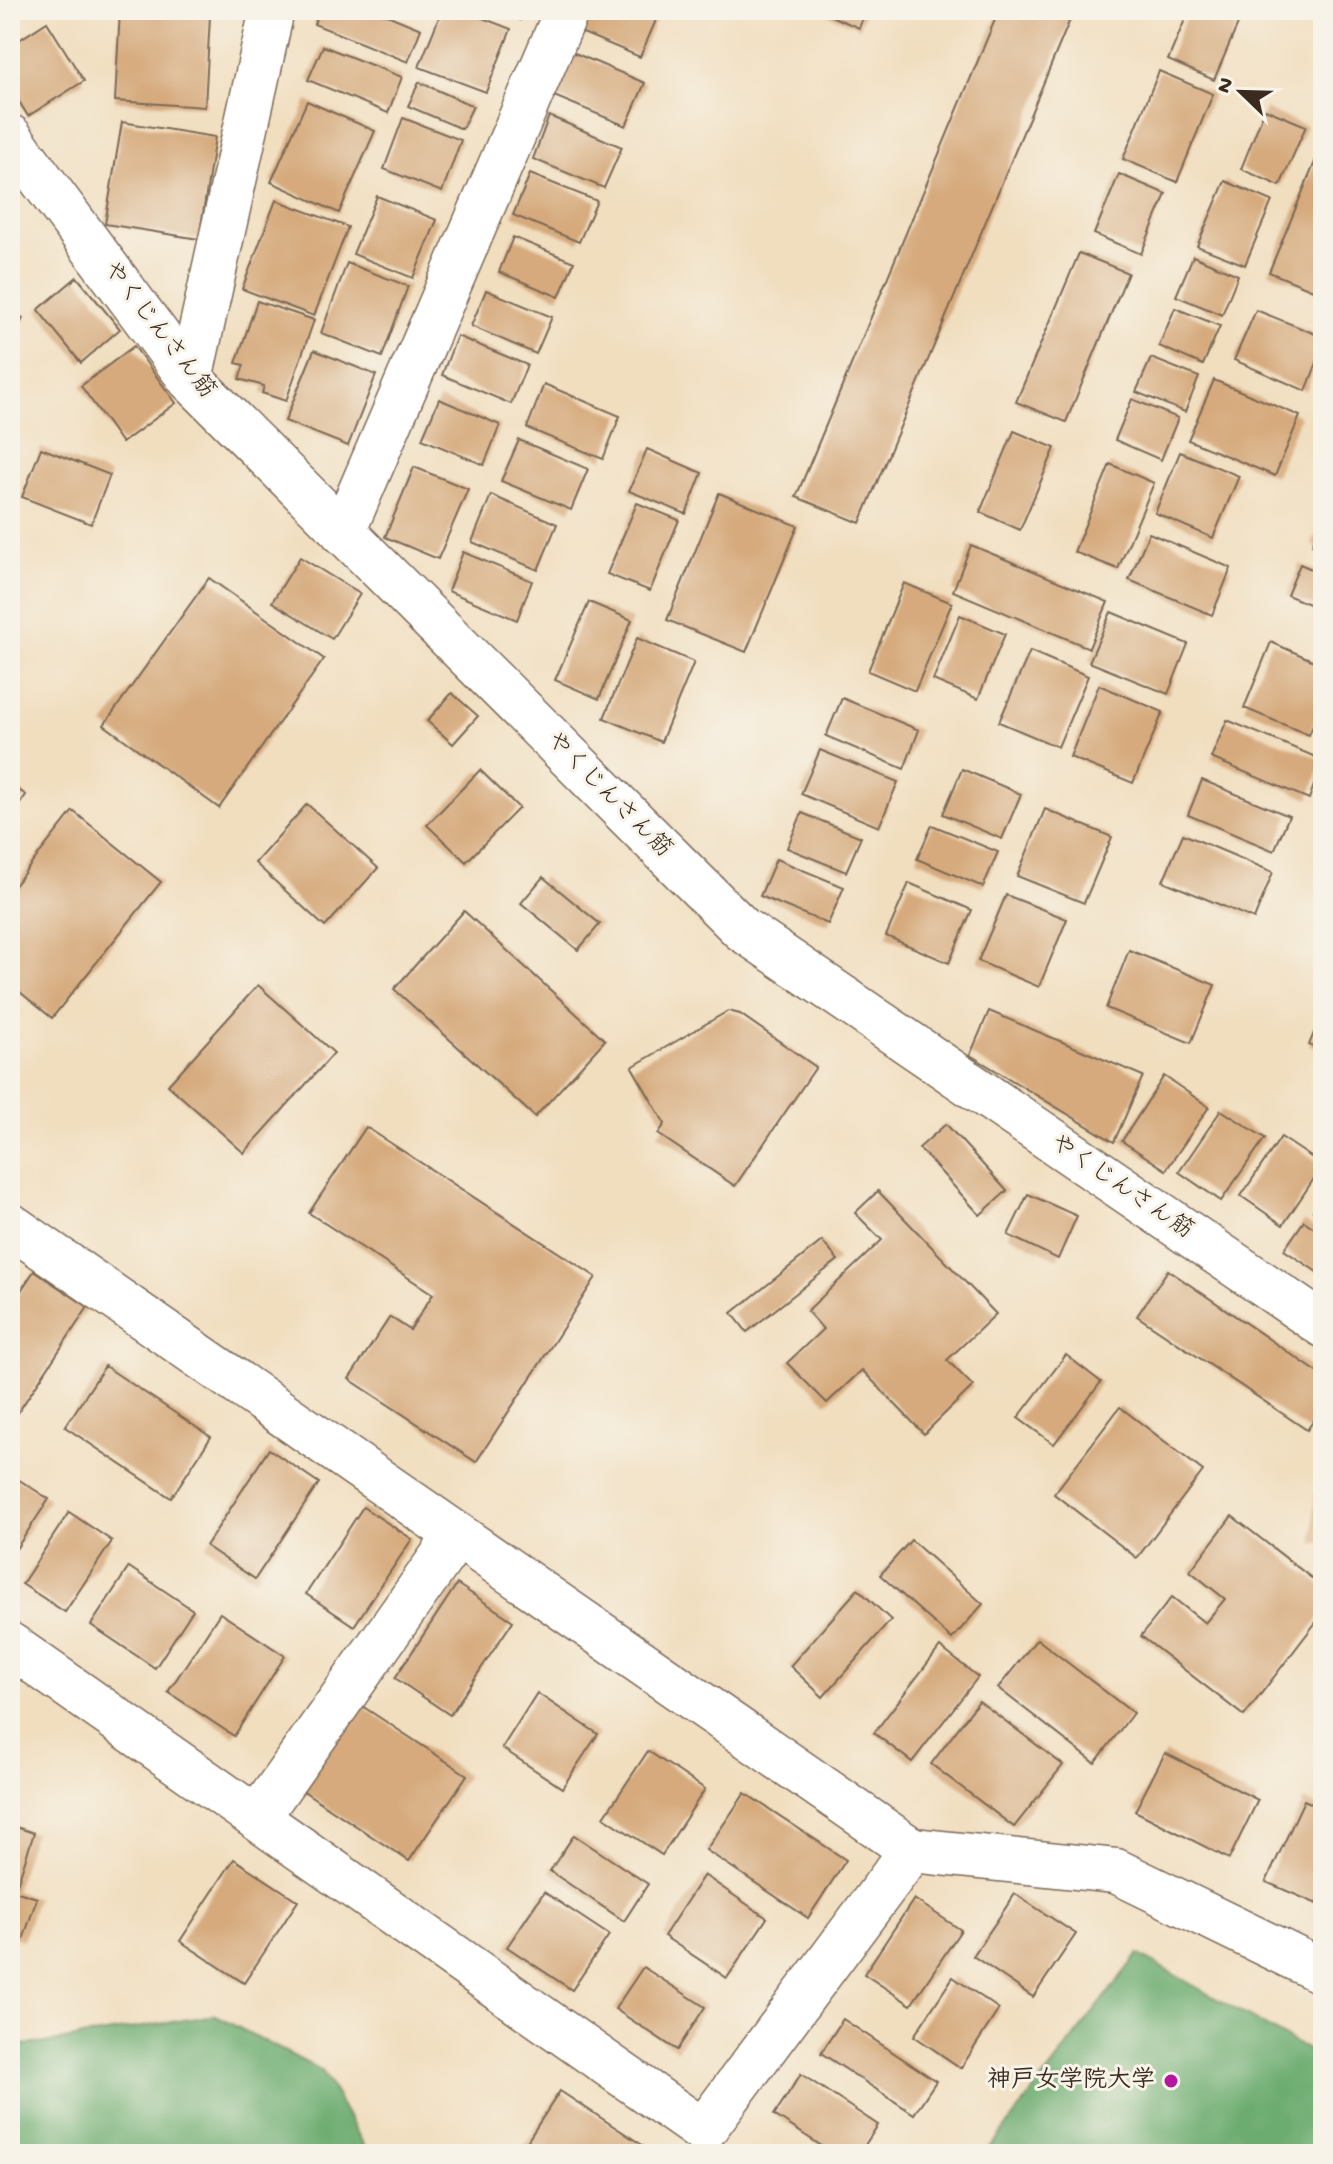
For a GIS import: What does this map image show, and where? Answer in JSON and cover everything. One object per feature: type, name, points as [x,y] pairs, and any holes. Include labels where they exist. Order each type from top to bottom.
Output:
[{"type":"street","points":[[190,379],[272,10]]},
{"type":"street","points":[[343,532],[567,10]]},
{"type":"street","name":"やくじんさん筋","points":[[10,137],[190,379],[742,929],[1323,1325]]},
{"type":"street","points":[[10,1225],[912,1850],[1116,1871],[1323,1972]]},
{"type":"street","points":[[257,1818],[457,1535]]},
{"type":"street","points":[[10,1645],[703,2131],[912,1850]]},
{"type":"green space","name":"神戸女学院大学","points":[[1138,1954],[1323,2059],[1323,2154],[982,2154],[996,2140]]},
{"type":"green space","points":[[214,2015],[322,2071],[369,2154],[10,2154],[10,2046],[46,2043]]},
{"type":"building","points":[[320,10],[375,10],[421,29],[408,62],[314,24]]},
{"type":"building","points":[[442,10],[462,10],[511,29],[486,92],[419,67]]},
{"type":"building","points":[[494,10],[524,10],[520,20]]},
{"type":"building","points":[[587,10],[638,10],[657,18],[640,57],[578,31]]},
{"type":"building","points":[[817,10],[866,10],[859,28]]},
{"type":"building","points":[[999,10],[1074,10],[860,523],[796,497]]},
{"type":"building","points":[[1189,10],[1244,10],[1214,80],[1168,60]]},
{"type":"building","points":[[120,11],[210,16],[205,107],[115,101]]},
{"type":"building","points":[[47,22],[84,81],[28,116],[10,87],[10,46]]},
{"type":"building","points":[[323,46],[402,77],[388,113],[308,80]]},
{"type":"building","points":[[572,52],[645,83],[626,126],[554,96]]},
{"type":"building","points":[[1159,71],[1213,94],[1177,182],[1123,159]]},
{"type":"building","points":[[419,82],[473,106],[462,129],[408,106]]},
{"type":"building","points":[[307,101],[375,131],[339,213],[271,182]]},
{"type":"building","points":[[1265,109],[1306,126],[1280,186],[1241,169]]},
{"type":"building","points":[[549,116],[622,147],[604,188],[533,159]]},
{"type":"building","points":[[403,118],[461,140],[442,192],[384,169]]},
{"type":"building","points":[[122,122],[215,137],[199,239],[105,224]]},
{"type":"building","points":[[1323,143],[1323,294],[1269,272]]},
{"type":"building","points":[[530,174],[597,201],[579,242],[513,215]]},
{"type":"building","points":[[1119,174],[1166,194],[1141,254],[1094,234]]},
{"type":"building","points":[[1225,181],[1272,201],[1245,265],[1197,246]]},
{"type":"building","points":[[377,196],[437,220],[413,278],[353,254]]},
{"type":"building","points":[[276,200],[348,227],[314,316],[242,289]]},
{"type":"building","points":[[513,237],[574,262],[559,297],[499,272]]},
{"type":"building","points":[[1079,253],[1128,273],[1066,422],[1016,402]]},
{"type":"building","points":[[1193,256],[1238,275],[1222,315],[1176,296]]},
{"type":"building","points":[[347,263],[408,286],[382,357],[321,333]]},
{"type":"building","points":[[77,277],[120,329],[81,363],[38,310]]},
{"type":"building","points":[[486,290],[552,317],[536,354],[471,326]]},
{"type":"building","points":[[257,301],[314,320],[286,401],[262,393],[264,386],[239,379],[244,365],[236,363]]},
{"type":"building","points":[[1175,308],[1220,326],[1203,365],[1159,346]]},
{"type":"building","points":[[1256,310],[1323,337],[1323,347],[1306,391],[1234,360]]},
{"type":"building","points":[[10,312],[23,318],[10,347]]},
{"type":"building","points":[[457,336],[527,365],[511,404],[442,375]]},
{"type":"building","points":[[134,346],[176,403],[122,443],[81,386]]},
{"type":"building","points":[[314,350],[376,375],[348,446],[285,421]]},
{"type":"building","points":[[1151,358],[1199,377],[1185,412],[1136,392]]},
{"type":"building","points":[[1214,380],[1300,416],[1275,476],[1188,440]]},
{"type":"building","points":[[544,384],[620,416],[603,459],[527,428]]},
{"type":"building","points":[[439,399],[500,425],[484,465],[422,439]]},
{"type":"building","points":[[1132,399],[1178,418],[1161,460],[1115,440]]},
{"type":"building","points":[[1014,431],[1055,448],[1020,530],[980,512]]},
{"type":"building","points":[[519,440],[588,469],[571,510],[501,481]]},
{"type":"building","points":[[41,448],[110,475],[91,524],[22,497]]},
{"type":"building","points":[[647,449],[702,473],[686,514],[629,491]]},
{"type":"building","points":[[1180,452],[1239,476],[1213,538],[1155,513]]},
{"type":"building","points":[[1110,464],[1154,483],[1118,569],[1074,552]]},
{"type":"building","points":[[414,467],[468,489],[438,559],[385,537]]},
{"type":"building","points":[[719,493],[798,526],[746,652],[667,620]]},
{"type":"building","points":[[491,495],[557,524],[538,570],[472,542]]},
{"type":"building","points":[[637,503],[679,520],[650,591],[607,574]]},
{"type":"building","points":[[1323,518],[1323,550],[1312,545]]},
{"type":"building","points":[[1149,533],[1231,568],[1212,615],[1129,580]]},
{"type":"building","points":[[971,545],[1108,602],[1089,648],[953,591]]},
{"type":"building","points":[[463,552],[532,581],[517,620],[448,591]]},
{"type":"building","points":[[300,557],[360,594],[332,639],[272,602]]},
{"type":"building","points":[[1300,564],[1323,574],[1323,610],[1287,595]]},
{"type":"building","points":[[209,578],[324,659],[219,808],[104,725]]},
{"type":"building","points":[[904,583],[952,603],[915,691],[868,671]]},
{"type":"building","points":[[589,602],[632,620],[599,699],[555,680]]},
{"type":"building","points":[[1111,612],[1188,644],[1168,694],[1089,662]]},
{"type":"building","points":[[960,615],[1005,634],[978,699],[933,680]]},
{"type":"building","points":[[637,638],[694,662],[661,742],[604,718]]},
{"type":"building","points":[[1271,642],[1323,665],[1323,703],[1309,735],[1244,708]]},
{"type":"building","points":[[1030,651],[1088,676],[1058,747],[999,722]]},
{"type":"building","points":[[1099,685],[1163,712],[1133,783],[1070,757]]},
{"type":"building","points":[[452,693],[478,716],[453,744],[427,721]]},
{"type":"building","points":[[842,698],[919,730],[904,769],[826,736]]},
{"type":"building","points":[[1227,720],[1323,760],[1309,799],[1211,758]]},
{"type":"building","points":[[820,750],[898,782],[879,827],[801,794]]},
{"type":"building","points":[[962,769],[1021,794],[1002,839],[943,814]]},
{"type":"building","points":[[480,770],[519,808],[466,862],[427,825]]},
{"type":"building","points":[[1202,780],[1289,816],[1274,851],[1188,815]]},
{"type":"building","points":[[10,784],[26,795],[10,818]]},
{"type":"building","points":[[307,804],[378,868],[325,927],[255,863]]},
{"type":"building","points":[[1045,809],[1112,837],[1084,903],[1017,876]]},
{"type":"building","points":[[73,811],[161,882],[52,1018],[10,984],[10,891]]},
{"type":"building","points":[[802,813],[861,837],[846,872],[787,848]]},
{"type":"building","points":[[932,825],[998,852],[983,887],[917,859]]},
{"type":"building","points":[[1183,834],[1273,872],[1254,919],[1163,881]]},
{"type":"building","points":[[776,859],[844,887],[828,924],[760,896]]},
{"type":"building","points":[[543,877],[600,924],[578,950],[521,903]]},
{"type":"building","points":[[909,883],[972,910],[949,963],[886,936]]},
{"type":"building","points":[[1006,895],[1067,919],[1039,987],[978,961]]},
{"type":"building","points":[[464,911],[605,1040],[535,1117],[394,989]]},
{"type":"building","points":[[1129,950],[1215,985],[1191,1043],[1106,1008]]},
{"type":"building","points":[[258,985],[334,1053],[244,1153],[168,1085]]},
{"type":"building","points":[[728,1011],[740,1014],[816,1067],[735,1186],[658,1134],[665,1124],[632,1067]]},
{"type":"building","points":[[989,1011],[1143,1076],[1114,1142],[970,1055]]},
{"type":"building","points":[[1323,1011],[1323,1051],[1309,1045]]},
{"type":"building","points":[[1164,1076],[1209,1107],[1166,1170],[1122,1141]]},
{"type":"building","points":[[1221,1110],[1265,1138],[1221,1201],[1179,1172]]},
{"type":"building","points":[[946,1124],[1007,1191],[980,1215],[919,1148]]},
{"type":"building","points":[[366,1127],[596,1277],[476,1462],[349,1379],[390,1317],[410,1330],[433,1294],[309,1213]]},
{"type":"building","points":[[1281,1137],[1323,1165],[1283,1225],[1241,1196]]},
{"type":"building","points":[[878,1191],[996,1314],[947,1360],[973,1386],[924,1434],[862,1370],[827,1403],[787,1363],[823,1329],[807,1311],[882,1240],[855,1213]]},
{"type":"building","points":[[1028,1194],[1077,1216],[1058,1259],[1008,1235]]},
{"type":"building","points":[[1323,1195],[1323,1218],[1313,1211]]},
{"type":"building","points":[[1304,1221],[1323,1234],[1323,1276],[1284,1250]]},
{"type":"building","points":[[822,1241],[838,1260],[747,1332],[732,1313]]},
{"type":"building","points":[[1168,1270],[1323,1376],[1323,1407],[1307,1430],[1137,1316]]},
{"type":"building","points":[[34,1271],[88,1307],[17,1414],[10,1409],[10,1307]]},
{"type":"building","points":[[1066,1355],[1101,1382],[1054,1444],[1018,1418]]},
{"type":"building","points":[[105,1366],[211,1437],[171,1498],[65,1427]]},
{"type":"building","points":[[1120,1407],[1203,1471],[1137,1558],[1054,1494]]},
{"type":"building","points":[[269,1449],[319,1483],[255,1579],[206,1546]]},
{"type":"building","points":[[10,1474],[49,1499],[10,1558]]},
{"type":"building","points":[[1315,1491],[1323,1491],[1323,1543],[1313,1543]]},
{"type":"building","points":[[363,1507],[412,1539],[354,1626],[306,1594]]},
{"type":"building","points":[[69,1512],[112,1541],[65,1612],[22,1584]]},
{"type":"building","points":[[1232,1516],[1323,1587],[1323,1613],[1244,1716],[1141,1636],[1172,1597],[1205,1623],[1225,1599],[1190,1571]]},
{"type":"building","points":[[911,1540],[983,1604],[952,1639],[880,1575]]},
{"type":"building","points":[[129,1567],[193,1610],[155,1668],[91,1625]]},
{"type":"building","points":[[457,1584],[513,1621],[450,1715],[395,1678]]},
{"type":"building","points":[[858,1589],[891,1620],[823,1697],[790,1666]]},
{"type":"building","points":[[220,1613],[285,1656],[234,1736],[168,1692]]},
{"type":"building","points":[[1037,1639],[1133,1713],[1095,1763],[998,1688]]},
{"type":"building","points":[[940,1647],[978,1677],[912,1762],[874,1733]]},
{"type":"building","points":[[537,1693],[598,1734],[562,1788],[502,1748]]},
{"type":"building","points":[[979,1701],[1063,1765],[1014,1827],[931,1764]]},
{"type":"building","points":[[359,1704],[467,1775],[409,1861],[302,1790]]},
{"type":"building","points":[[648,1751],[705,1789],[662,1855],[604,1817]]},
{"type":"building","points":[[1165,1753],[1258,1800],[1229,1859],[1135,1811]]},
{"type":"building","points":[[745,1793],[846,1860],[808,1918],[706,1850]]},
{"type":"building","points":[[1304,1800],[1323,1809],[1323,1891],[1317,1904],[1266,1882]]},
{"type":"building","points":[[10,1825],[34,1833],[15,1891],[37,1898],[23,1940],[10,1936]]},
{"type":"building","points":[[574,1835],[648,1884],[624,1921],[550,1871]]},
{"type":"building","points":[[234,1859],[298,1901],[244,1983],[180,1941]]},
{"type":"building","points":[[704,1875],[767,1918],[727,1978],[664,1936]]},
{"type":"building","points":[[544,1892],[609,1935],[572,1990],[507,1947]]},
{"type":"building","points":[[1015,1894],[1076,1934],[1033,1997],[973,1956]]},
{"type":"building","points":[[914,1899],[961,1930],[911,2005],[864,1974]]},
{"type":"building","points":[[643,1967],[705,2007],[677,2050],[615,2009]]},
{"type":"building","points":[[953,1977],[999,2009],[961,2068],[914,2036]]},
{"type":"building","points":[[843,2019],[936,2081],[914,2114],[821,2053]]},
{"type":"building","points":[[801,2074],[878,2125],[859,2154],[834,2154],[774,2115]]},
{"type":"building","points":[[560,2091],[656,2154],[519,2154]]},
{"type":"place","name":"神戸女学院大学","points":[[1171,2081]]}]
